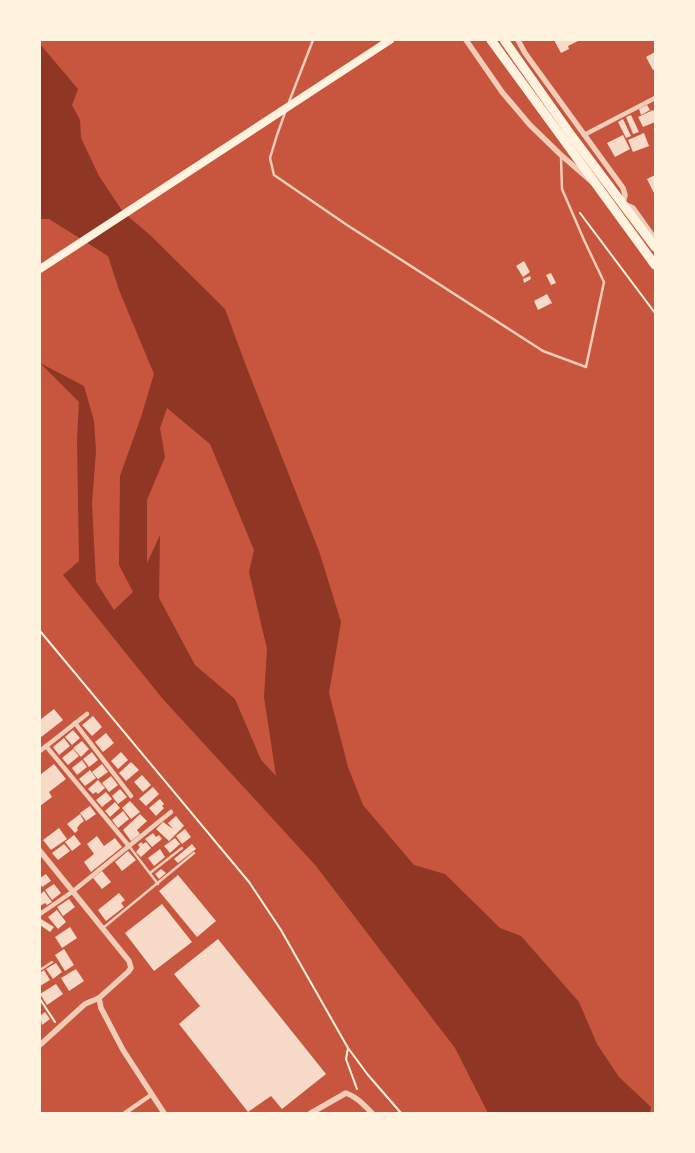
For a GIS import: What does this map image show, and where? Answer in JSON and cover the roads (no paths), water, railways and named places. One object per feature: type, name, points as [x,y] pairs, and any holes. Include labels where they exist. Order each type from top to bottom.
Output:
[{"type":"highway","points":[[492,40],[655,265]]},
{"type":"highway","points":[[504,40],[571,135],[655,247]]},
{"type":"main road","points":[[40,268],[390,40]]},
{"type":"street","points":[[466,40],[502,92],[530,125],[586,178],[633,208],[655,239]]},
{"type":"street","points":[[518,40],[525,53],[623,188],[625,195],[623,203]]},
{"type":"street","points":[[584,135],[655,98]]},
{"type":"street","points":[[40,751],[86,714]]},
{"type":"street","points":[[75,723],[131,796]]},
{"type":"street","points":[[46,746],[129,846]]},
{"type":"street","points":[[40,913],[72,892],[172,812]]},
{"type":"street","points":[[40,852],[129,961],[131,968],[99,998],[85,1004],[40,1045]]},
{"type":"street","points":[[99,998],[101,1008],[123,1050],[164,1113]]},
{"type":"street","points":[[311,1113],[346,1093],[353,1095],[372,1113]]},
{"type":"street","points":[[125,1113],[151,1095]]},
{"type":"lane","points":[[313,40],[276,136],[270,158],[274,174],[371,240],[543,351],[586,367],[604,282],[562,189],[561,156]]},
{"type":"lane","points":[[129,846],[158,884]]},
{"type":"lane","points":[[150,873],[182,848]]},
{"type":"lane","points":[[102,929],[194,853]]},
{"type":"lane","points":[[40,970],[52,962]]}]
